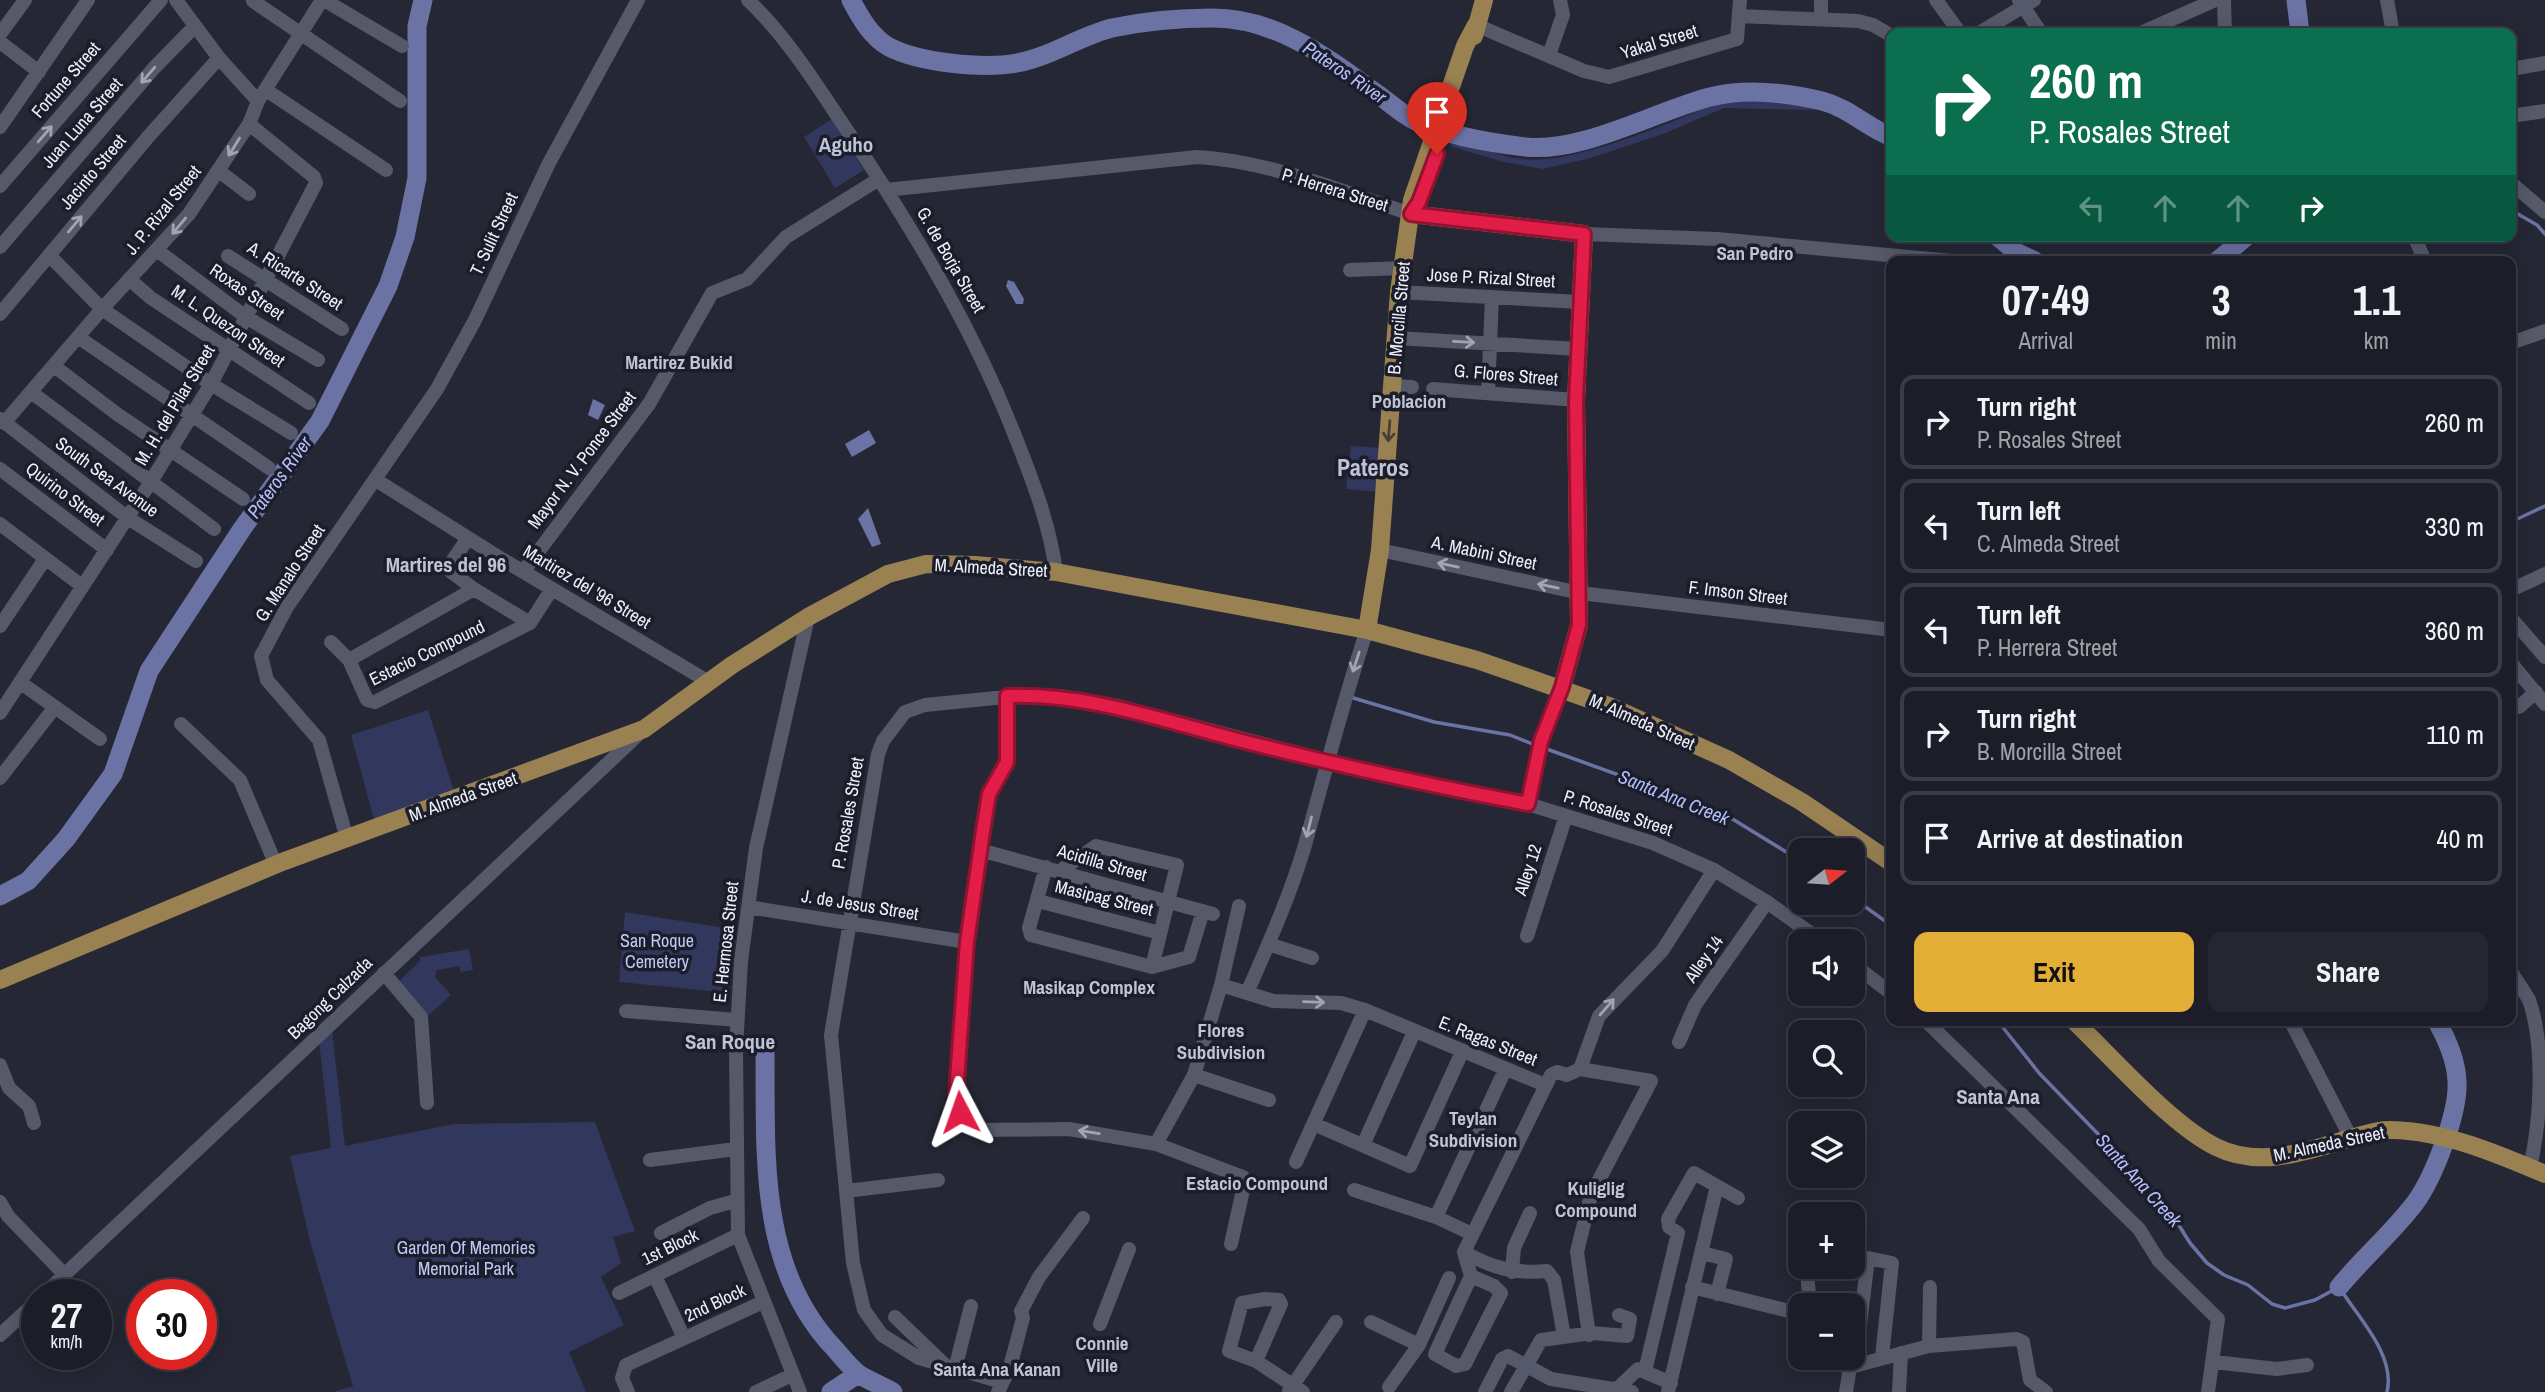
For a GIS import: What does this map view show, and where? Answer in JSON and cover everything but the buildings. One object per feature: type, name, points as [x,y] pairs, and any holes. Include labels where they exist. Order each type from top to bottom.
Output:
[{"type":"main road","name":"B. Morcilla Street","points":[[1367,630],[1380,550],[1399,292],[1411,214],[1419,202],[1484,0]]},
{"type":"main road","name":"P. Herrera Street","points":[[1411,214],[1584,234]]},
{"type":"main road","points":[[1562,687],[1579,625],[1576,400],[1584,234]]},
{"type":"main road","name":"M. Almeda Street","points":[[0,980],[275,865],[643,729],[808,617],[888,574],[926,564],[1056,572],[1418,642],[1562,687],[1622,711],[1729,761],[1802,802],[1886,859]]},
{"type":"main road","name":"M. Almeda Street","points":[[2079,1026],[2171,1114],[2216,1147],[2267,1158],[2390,1129],[2423,1133],[2453,1141],[2537,1171]]},
{"type":"street","points":[[0,34],[24,0]]},
{"type":"street","points":[[0,127],[88,0]]},
{"type":"street","name":"Fortune Street","points":[[0,186],[161,0]]},
{"type":"street","points":[[176,0],[219,58],[262,96],[386,170]]},
{"type":"street","points":[[323,0],[402,46]]},
{"type":"street","name":"J. P. Rizal Street","points":[[2,421],[31,392],[129,279],[158,251],[219,171],[249,124],[262,96],[323,0]]},
{"type":"street","name":"T. Sulit Street","points":[[376,480],[431,398],[475,320],[540,182],[638,0]]},
{"type":"street","name":"G. de Borja Street","points":[[748,0],[790,44],[937,269],[995,384],[1038,494],[1051,540],[1056,572]]},
{"type":"street","points":[[1549,55],[1563,15],[1560,0]]},
{"type":"street","points":[[1740,0],[1740,16],[1858,21],[1886,33]]},
{"type":"street","points":[[1821,0],[1821,18]]},
{"type":"street","points":[[1936,0],[1956,28]]},
{"type":"street","points":[[2152,28],[2215,0]]},
{"type":"street","points":[[2224,0],[2225,28]]},
{"type":"street","points":[[2387,0],[2392,28]]},
{"type":"street","points":[[253,1],[400,102]]},
{"type":"street","points":[[1987,28],[2026,2],[2039,28]]},
{"type":"street","name":"Yakal Street","points":[[1476,25],[1584,71],[1609,77],[1737,39],[1740,16]]},
{"type":"street","name":"Juan Luna Street","points":[[0,247],[154,68],[195,26]]},
{"type":"street","points":[[0,42],[39,72]]},
{"type":"street","name":"Jacinto Street","points":[[0,314],[219,58]]},
{"type":"street","points":[[2516,68],[2545,63]]},
{"type":"street","points":[[2516,115],[2545,111]]},
{"type":"street","name":"M. H. del Pilar Street","points":[[0,713],[128,518],[211,384],[316,180],[249,124]]},
{"type":"street","name":"P. Herrera Street","points":[[883,185],[1197,156],[1241,163],[1300,178],[1411,214]]},
{"type":"street","points":[[219,171],[249,194]]},
{"type":"street","name":"Mayor N. V. Ponce Street","points":[[523,572],[649,404],[712,293],[747,279],[786,237],[883,185]]},
{"type":"street","points":[[2516,187],[2545,212]]},
{"type":"street","name":"P. Herrera Street","points":[[1584,234],[1717,239],[1899,256]]},
{"type":"street","name":"Roxas Street","points":[[158,251],[246,317],[318,360]]},
{"type":"street","points":[[49,255],[102,309],[211,384],[291,433]]},
{"type":"street","name":"A. Ricarte Street","points":[[228,256],[342,329]]},
{"type":"street","points":[[1350,270],[1402,268]]},
{"type":"street","name":"M. L. Quezon Street","points":[[129,279],[151,298],[309,403]]},
{"type":"street","name":"Jose P. Rizal Street","points":[[1399,292],[1580,302]]},
{"type":"street","points":[[1488,393],[1492,297]]},
{"type":"street","points":[[2516,341],[2545,331]]},
{"type":"street","points":[[78,337],[269,468]]},
{"type":"street","points":[[1396,338],[1578,349]]},
{"type":"street","points":[[54,366],[243,499]]},
{"type":"street","points":[[1393,386],[1412,387]]},
{"type":"street","name":"G. Flores Street","points":[[1433,389],[1576,400]]},
{"type":"street","points":[[31,392],[214,529]]},
{"type":"street","name":"South Sea Avenue","points":[[2,421],[128,518],[196,561]]},
{"type":"street","name":"Quirino Street","points":[[0,469],[107,550]]},
{"type":"street","name":"Martirez del '96 Street","points":[[376,480],[523,572],[709,682]]},
{"type":"street","name":"G. Manalo Street","points":[[347,839],[318,740],[267,680],[261,656],[287,607],[376,480]]},
{"type":"street","points":[[3,531],[82,586]]},
{"type":"street","points":[[468,538],[453,560],[450,571],[474,589],[530,623],[552,589]]},
{"type":"street","name":"A. Mabini Street","points":[[1380,550],[1580,593]]},
{"type":"street","points":[[0,625],[45,559]]},
{"type":"street","points":[[2516,588],[2545,574]]},
{"type":"street","points":[[349,660],[474,589]]},
{"type":"street","name":"F. Imson Street","points":[[1580,593],[1886,630]]},
{"type":"street","name":"E. Hermosa Street","points":[[800,1392],[738,1235],[737,1020],[756,848],[808,617]]},
{"type":"street","name":"Estacio Compound","points":[[331,642],[349,660],[367,700],[375,702],[530,623]]},
{"type":"street","points":[[2516,624],[2545,657]]},
{"type":"street","points":[[1247,993],[1305,846],[1344,697],[1367,630]]},
{"type":"street","points":[[2516,669],[2540,698],[2519,707]]},
{"type":"street","points":[[21,683],[100,738]]},
{"type":"street","points":[[1528,804],[1541,741],[1562,687]]},
{"type":"street","points":[[1007,696],[1007,762],[989,794],[967,942],[956,1102],[965,1119],[986,1130],[1069,1129],[1156,1144],[1244,1179],[1231,1244]]},
{"type":"street","name":"P. Rosales Street","points":[[1000,1387],[901,1349],[871,1324],[864,1310],[853,1263],[831,1035],[878,754],[890,730],[905,712],[917,707],[1007,696],[1060,696],[1118,706],[1326,761],[1528,804],[1653,843],[1714,870],[1805,929]]},
{"type":"street","points":[[0,778],[55,707]]},
{"type":"street","points":[[181,724],[240,780],[275,865]]},
{"type":"street","name":"Bagong Calzada","points":[[59,1279],[643,729]]},
{"type":"street","name":"Alley 12","points":[[1527,936],[1566,816]]},
{"type":"street","points":[[1096,846],[1174,863],[1177,870],[1152,967],[1029,932],[1038,901],[1053,869],[1096,846]]},
{"type":"street","name":"Acidilla Street","points":[[980,850],[1208,912],[1189,957],[1152,967]]},
{"type":"street","points":[[1588,1334],[1577,1252],[1591,1195],[1651,1081],[1580,1069],[1599,1016],[1662,951],[1714,870]]},
{"type":"street","name":"Masipag Street","points":[[1038,901],[1160,933]]},
{"type":"street","name":"Alley 14","points":[[1679,1042],[1695,1005],[1767,902]]},
{"type":"street","name":"J. de Jesus Street","points":[[748,906],[967,942]]},
{"type":"street","points":[[1156,1144],[1194,1075],[1221,985],[1239,906]]},
{"type":"street","points":[[1268,944],[1312,958]]},
{"type":"street","points":[[384,973],[421,1017],[427,1103]]},
{"type":"street","points":[[1865,973],[1886,989]]},
{"type":"street","points":[[2516,980],[2535,1018],[2542,1093],[2537,1171]]},
{"type":"street","name":"E. Ragas Street","points":[[1221,985],[1273,1001],[1341,1003],[1365,1010],[1545,1085],[1557,1072],[1567,1075],[1580,1069]]},
{"type":"street","points":[[1296,1162],[1365,1010]]},
{"type":"street","points":[[626,1011],[737,1020]]},
{"type":"street","points":[[1931,1026],[2139,1228],[2159,1261],[2186,1291],[2213,1312],[2220,1323],[2208,1392]]},
{"type":"street","points":[[2293,1026],[2327,1086],[2351,1138]]},
{"type":"street","points":[[1363,1145],[1414,1032]]},
{"type":"street","points":[[1314,1124],[1407,1166],[1413,1164],[1462,1052]]},
{"type":"street","points":[[0,1065],[9,1088],[29,1106],[34,1123]]},
{"type":"street","points":[[1436,1217],[1504,1070]]},
{"type":"street","points":[[1194,1075],[1269,1100]]},
{"type":"street","points":[[1471,1276],[1494,1286],[1501,1293],[1465,1364],[1456,1366],[1435,1354],[1471,1276],[1464,1252],[1545,1085]]},
{"type":"street","points":[[650,1160],[736,1149]]},
{"type":"street","points":[[1645,1371],[1678,1233],[1669,1227],[1668,1219],[1694,1173],[1738,1198]]},
{"type":"street","points":[[846,1191],[938,1180]]},
{"type":"street","points":[[1617,1389],[1634,1370],[1645,1371],[1669,1387],[1717,1186]]},
{"type":"street","points":[[1354,1190],[1436,1217],[1472,1234]]},
{"type":"street","points":[[661,1233],[710,1208],[736,1201]]},
{"type":"street","points":[[0,1202],[4,1219],[64,1274]]},
{"type":"street","points":[[1512,1272],[1514,1248],[1530,1213]]},
{"type":"street","points":[[1000,1387],[1010,1367],[1023,1318],[1021,1311],[1040,1276],[1083,1218]]},
{"type":"street","name":"1st Block","points":[[619,1293],[738,1235]]},
{"type":"street","points":[[1100,1324],[1129,1249]]},
{"type":"street","points":[[1464,1252],[1486,1265],[1512,1272],[1548,1271],[1552,1275],[1564,1336]]},
{"type":"street","points":[[1702,1253],[1726,1259],[1717,1294]]},
{"type":"street","points":[[1862,1293],[1868,1258],[1892,1263],[1882,1357]]},
{"type":"street","name":"2nd Block","points":[[655,1276],[684,1338]]},
{"type":"street","points":[[1389,1388],[1419,1345],[1449,1278]]},
{"type":"street","points":[[1808,1283],[1809,1293]]},
{"type":"street","points":[[1692,1287],[1788,1311]]},
{"type":"street","points":[[1929,1346],[1930,1287]]},
{"type":"street","points":[[1255,1361],[1281,1304],[1279,1300],[1244,1301],[1229,1351],[1255,1361],[1295,1389],[1336,1322]]},
{"type":"street","name":"2nd Block","points":[[628,1392],[622,1378],[626,1365],[763,1302]]},
{"type":"street","points":[[895,1317],[951,1368],[971,1306]]},
{"type":"street","points":[[1511,1392],[1541,1340],[1588,1334],[1627,1336],[1630,1320],[1619,1315]]},
{"type":"street","points":[[0,1335],[21,1316]]},
{"type":"street","points":[[1371,1322],[1419,1345]]},
{"type":"street","points":[[1865,1327],[1885,1330]]},
{"type":"street","points":[[1846,1392],[1850,1367],[1882,1357],[1929,1346],[2016,1339],[2023,1342],[2027,1350],[2030,1380],[2046,1392]]},
{"type":"street","points":[[1899,1392],[1901,1353]]},
{"type":"street","points":[[1485,1392],[1504,1357],[1551,1379],[1632,1392]]},
{"type":"street","points":[[2214,1362],[2277,1369],[2307,1365]]},
{"type":"street","points":[[756,1392],[792,1375]]},
{"type":"green space","points":[[1728,98],[1815,104],[1814,110],[1724,108],[1663,134],[1591,158],[1543,169],[1503,162],[1450,146],[1454,138],[1512,158],[1543,159],[1568,156],[1625,139]]},
{"type":"green space","points":[[832,119],[864,170],[835,188],[804,137]]},
{"type":"green space","points":[[1351,446],[1383,448],[1379,492],[1346,489]]},
{"type":"green space","points":[[428,710],[454,791],[374,819],[351,735]]},
{"type":"green space","name":"San Roque Cemetery","points":[[625,912],[737,930],[730,993],[619,982]]},
{"type":"green space","points":[[469,949],[473,970],[461,972],[459,966],[437,970],[435,977],[451,995],[428,1016],[398,982],[420,961],[420,957]]},
{"type":"green space","name":"Garden Of Memories Memorial Park","points":[[332,1029],[345,1146],[453,1124],[595,1122],[635,1231],[613,1237],[621,1263],[601,1277],[624,1325],[569,1352],[586,1392],[333,1392],[353,1386],[311,1245],[290,1156],[331,1148],[319,1041]]},
{"type":"shaded area","points":[[1008,280],[1014,282],[1024,299],[1023,304],[1016,304],[1006,286]]},
{"type":"shaded area","points":[[593,399],[605,405],[598,420],[588,415]]},
{"type":"shaded area","points":[[869,430],[876,443],[852,457],[845,444]]},
{"type":"shaded area","points":[[868,508],[881,544],[872,547],[858,519]]},
{"type":"waterway","name":"Pateros River","points":[[0,896],[28,881],[66,839],[113,774],[149,671],[242,529],[320,421],[388,286],[405,237],[417,178],[417,26],[423,0]]},
{"type":"waterway","name":"Pateros River","points":[[851,0],[871,32],[889,47],[934,61],[970,65],[1003,65],[1029,60],[1112,28],[1188,19],[1237,20],[1259,25],[1302,43],[1416,121],[1456,135],[1526,147],[1571,144],[1619,130],[1689,103],[1723,94],[1752,92],[1795,96],[1832,104],[1886,134]]},
{"type":"waterway","name":"Pateros River","points":[[2296,0],[2299,28]]},
{"type":"waterway","points":[[2516,213],[2537,225],[2545,234]]},
{"type":"waterway","name":"Pateros River","points":[[2004,242],[2024,256]]},
{"type":"waterway","name":"Pateros River","points":[[2223,256],[2240,242]]},
{"type":"waterway","points":[[2516,520],[2545,506]]},
{"type":"waterway","name":"Santa Ana Creek","points":[[1350,697],[1434,722],[1510,735],[1535,745]]},
{"type":"waterway","name":"Santa Ana Creek","points":[[1544,748],[1721,812],[1788,853]]},
{"type":"waterway","name":"Santa Ana Creek","points":[[1866,907],[1886,922]]},
{"type":"waterway","name":"Santa Ana Creek","points":[[2002,1026],[2039,1073],[2165,1203],[2190,1243],[2207,1263],[2224,1275],[2248,1285],[2272,1304],[2285,1308],[2315,1300],[2339,1287],[2381,1350],[2386,1364],[2387,1392]]},
{"type":"waterway","points":[[2339,1287],[2415,1203],[2444,1144],[2454,1109],[2457,1081],[2450,1049],[2439,1026]]},
{"type":"waterway","name":"Santa Ana Creek","points":[[765,1048],[765,1127],[771,1207],[791,1282],[809,1316],[849,1366],[860,1375],[893,1392]]},
{"type":"waterway","points":[[831,1392],[858,1374]]},
{"type":"district","name":"Aguho","points":[[846,145]]},
{"type":"district","name":"San Pedro","points":[[1755,253]]},
{"type":"district","name":"Martirez Bukid","points":[[679,362]]},
{"type":"district","name":"Poblacion","points":[[1409,401]]},
{"type":"district","name":"Pateros","points":[[1373,468]]},
{"type":"district","name":"Martires del 96","points":[[446,565]]},
{"type":"district","name":"Masikap Complex","points":[[1089,987]]},
{"type":"district","name":"Flores Subdivision","points":[[1221,1041]]},
{"type":"district","name":"San Roque","points":[[730,1042]]},
{"type":"district","name":"Santa Ana","points":[[1998,1097]]},
{"type":"district","name":"Teylan Subdivision","points":[[1473,1129]]},
{"type":"district","name":"Estacio Compound","points":[[1257,1183]]},
{"type":"district","name":"Kuliglig Compound","points":[[1596,1199]]},
{"type":"district","name":"Connie Ville","points":[[1102,1354]]},
{"type":"district","name":"Santa Ana Kanan","points":[[997,1369]]},
{"type":"route","points":[[960,1112],[956,1102],[967,942],[989,794],[1007,762],[1007,696],[1060,696],[1118,706],[1244,741],[1426,785],[1528,804],[1541,741],[1562,687],[1579,625],[1576,400],[1584,234],[1411,214],[1419,202],[1437,154]]}]
